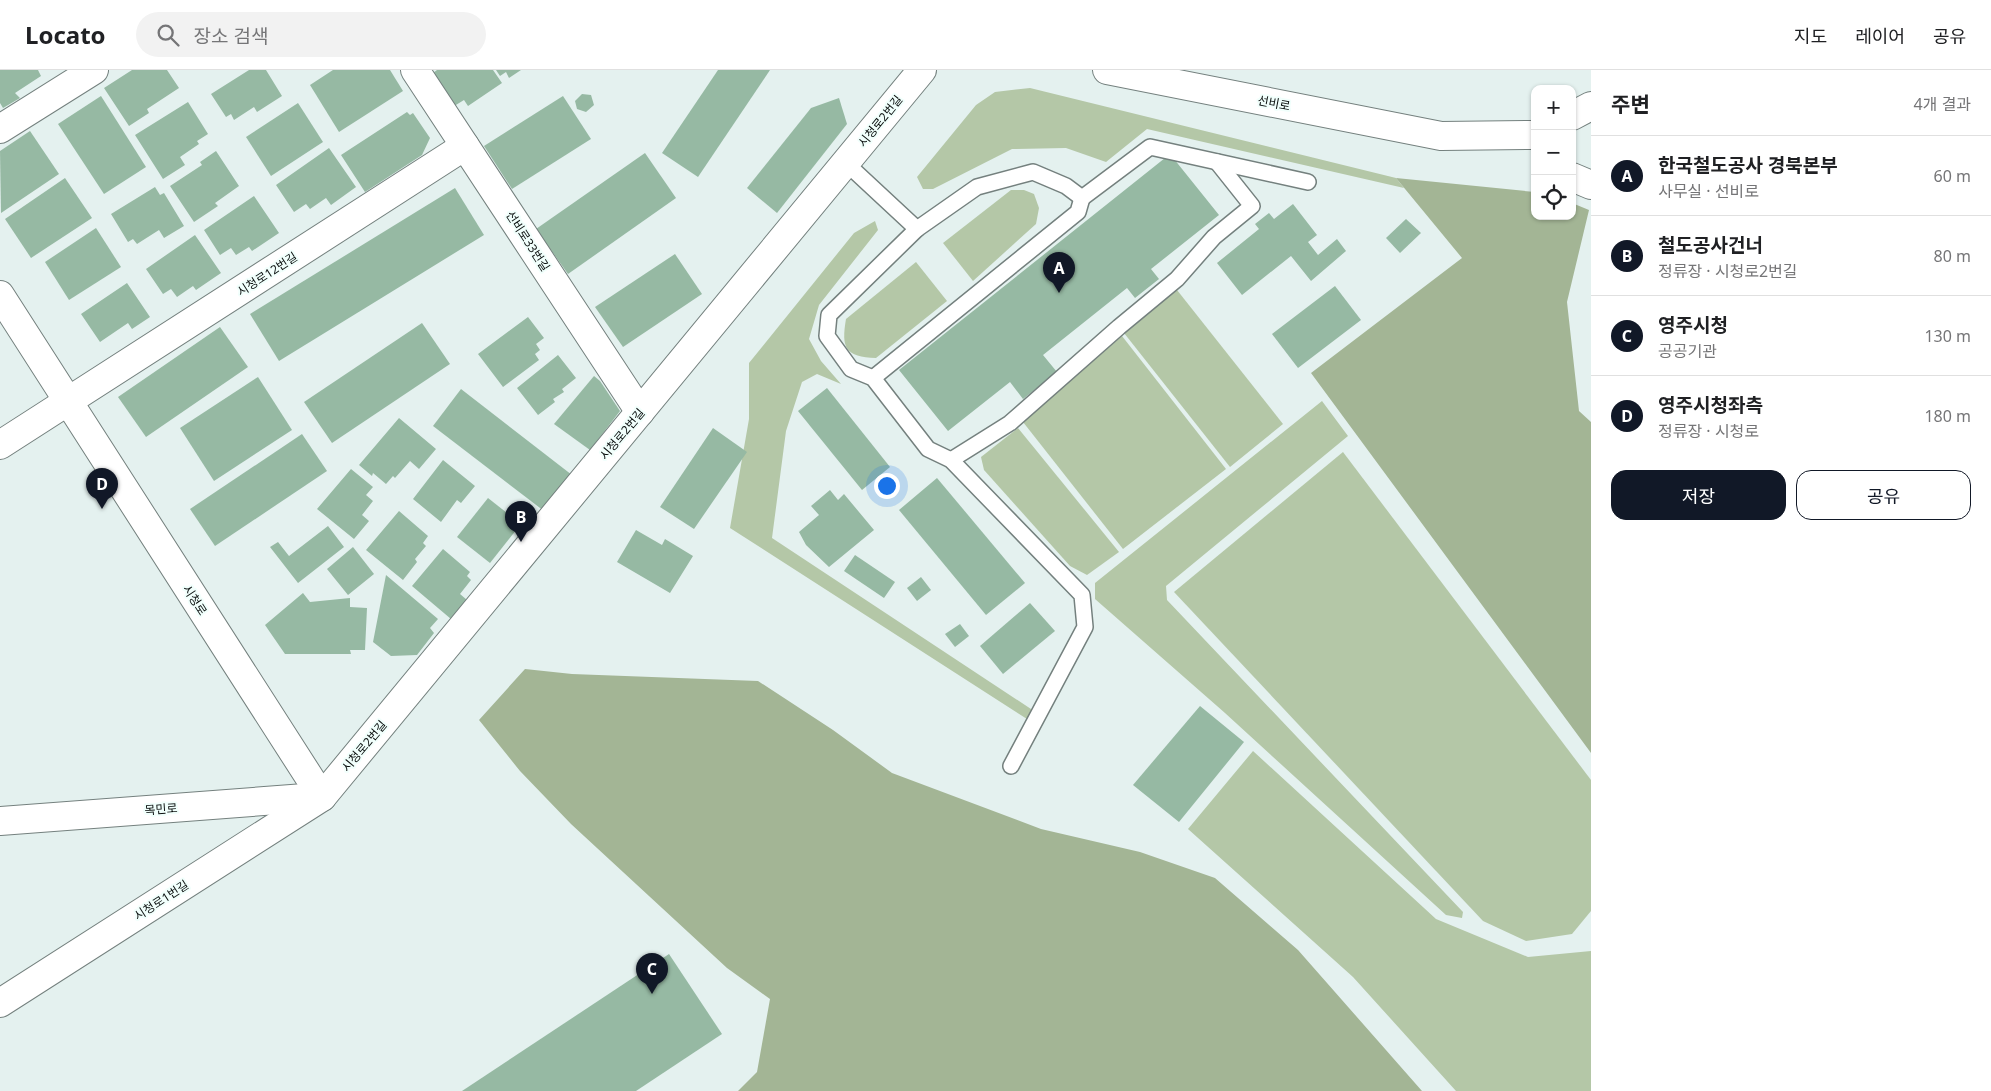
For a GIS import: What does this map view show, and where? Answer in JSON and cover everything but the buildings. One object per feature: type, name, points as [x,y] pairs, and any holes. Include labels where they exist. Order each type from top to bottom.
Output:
[{"type":"main road","points":[[0,129],[94,70]]},
{"type":"main road","name":"선비로33번길","points":[[415,70],[640,412]]},
{"type":"main road","name":"시청로2번길","points":[[322,797],[922,70]]},
{"type":"main road","name":"선비로","points":[[1108,70],[1441,136],[1531,137]]},
{"type":"main road","points":[[1576,114],[1591,106]]},
{"type":"main road","name":"시청로12번길","points":[[68,402],[465,146]]},
{"type":"main road","points":[[1576,179],[1591,185]]},
{"type":"main road","name":"시청로","points":[[0,295],[322,797]]},
{"type":"main road","points":[[0,445],[68,402]]},
{"type":"main road","name":"목민로","points":[[0,821],[322,797]]},
{"type":"main road","name":"시청로1번길","points":[[0,1003],[322,797]]},
{"type":"lane","points":[[873,378],[1078,212],[1082,198],[1150,147],[1308,182]]},
{"type":"lane","points":[[951,460],[1010,423],[1119,327],[1177,279],[1214,237],[1252,206],[1217,162]]},
{"type":"lane","points":[[846,163],[917,229]]},
{"type":"lane","points":[[1011,766],[1085,627],[1082,595],[951,460],[928,450],[873,378],[851,369],[827,336],[829,315],[917,229],[977,187],[1033,172],[1066,186],[1082,198]]},
{"type":"green space","points":[[1030,88],[1396,178],[1404,188],[1147,129],[1106,162],[1066,148],[1012,149],[933,189],[923,189],[917,177],[976,105],[995,92]]},
{"type":"green space","points":[[1396,178],[1531,192],[1531,220],[1576,220],[1576,205],[1589,210],[1567,302],[1579,411],[1591,422],[1591,753],[1311,373],[1462,258]]},
{"type":"green space","points":[[1011,190],[1024,190],[1034,194],[1039,208],[1036,224],[973,281],[943,243]]},
{"type":"green space","points":[[875,221],[878,230],[819,305],[809,339],[821,361],[841,384],[817,374],[802,382],[786,431],[772,538],[1031,709],[1034,715],[1027,719],[730,528],[749,419],[749,363],[854,233]]},
{"type":"green space","points":[[916,262],[947,301],[876,358],[858,356],[852,353],[845,344],[846,319]]},
{"type":"green space","points":[[1177,290],[1283,424],[1230,467],[1124,333]]},
{"type":"green space","points":[[1122,336],[1226,469],[1123,549],[1023,422]]},
{"type":"green space","points":[[1322,401],[1348,436],[1166,586],[1167,600],[1463,912],[1462,918],[1446,915],[1225,713],[1095,599],[1095,583]]},
{"type":"green space","points":[[1018,428],[1119,552],[1087,575],[1070,566],[984,470],[981,457]]},
{"type":"green space","points":[[1343,452],[1591,780],[1591,911],[1572,934],[1526,941],[1483,921],[1174,592]]},
{"type":"green space","points":[[525,669],[572,674],[758,681],[833,730],[892,773],[1041,829],[1140,852],[1215,878],[1298,950],[1422,1091],[738,1091],[757,1072],[770,999],[727,968],[571,824],[520,771],[479,720]]},
{"type":"green space","points":[[1253,751],[1436,919],[1528,957],[1591,951],[1591,1091],[1456,1091],[1353,977],[1188,829]]},
{"type":"place","name":"한국철도공사 경북본부","points":[[1059,293]]},
{"type":"place","name":"영주시청좌측","points":[[102,509]]},
{"type":"place","name":"철도공사건너","points":[[521,542]]},
{"type":"place","name":"영주시청","points":[[652,994]]}]
